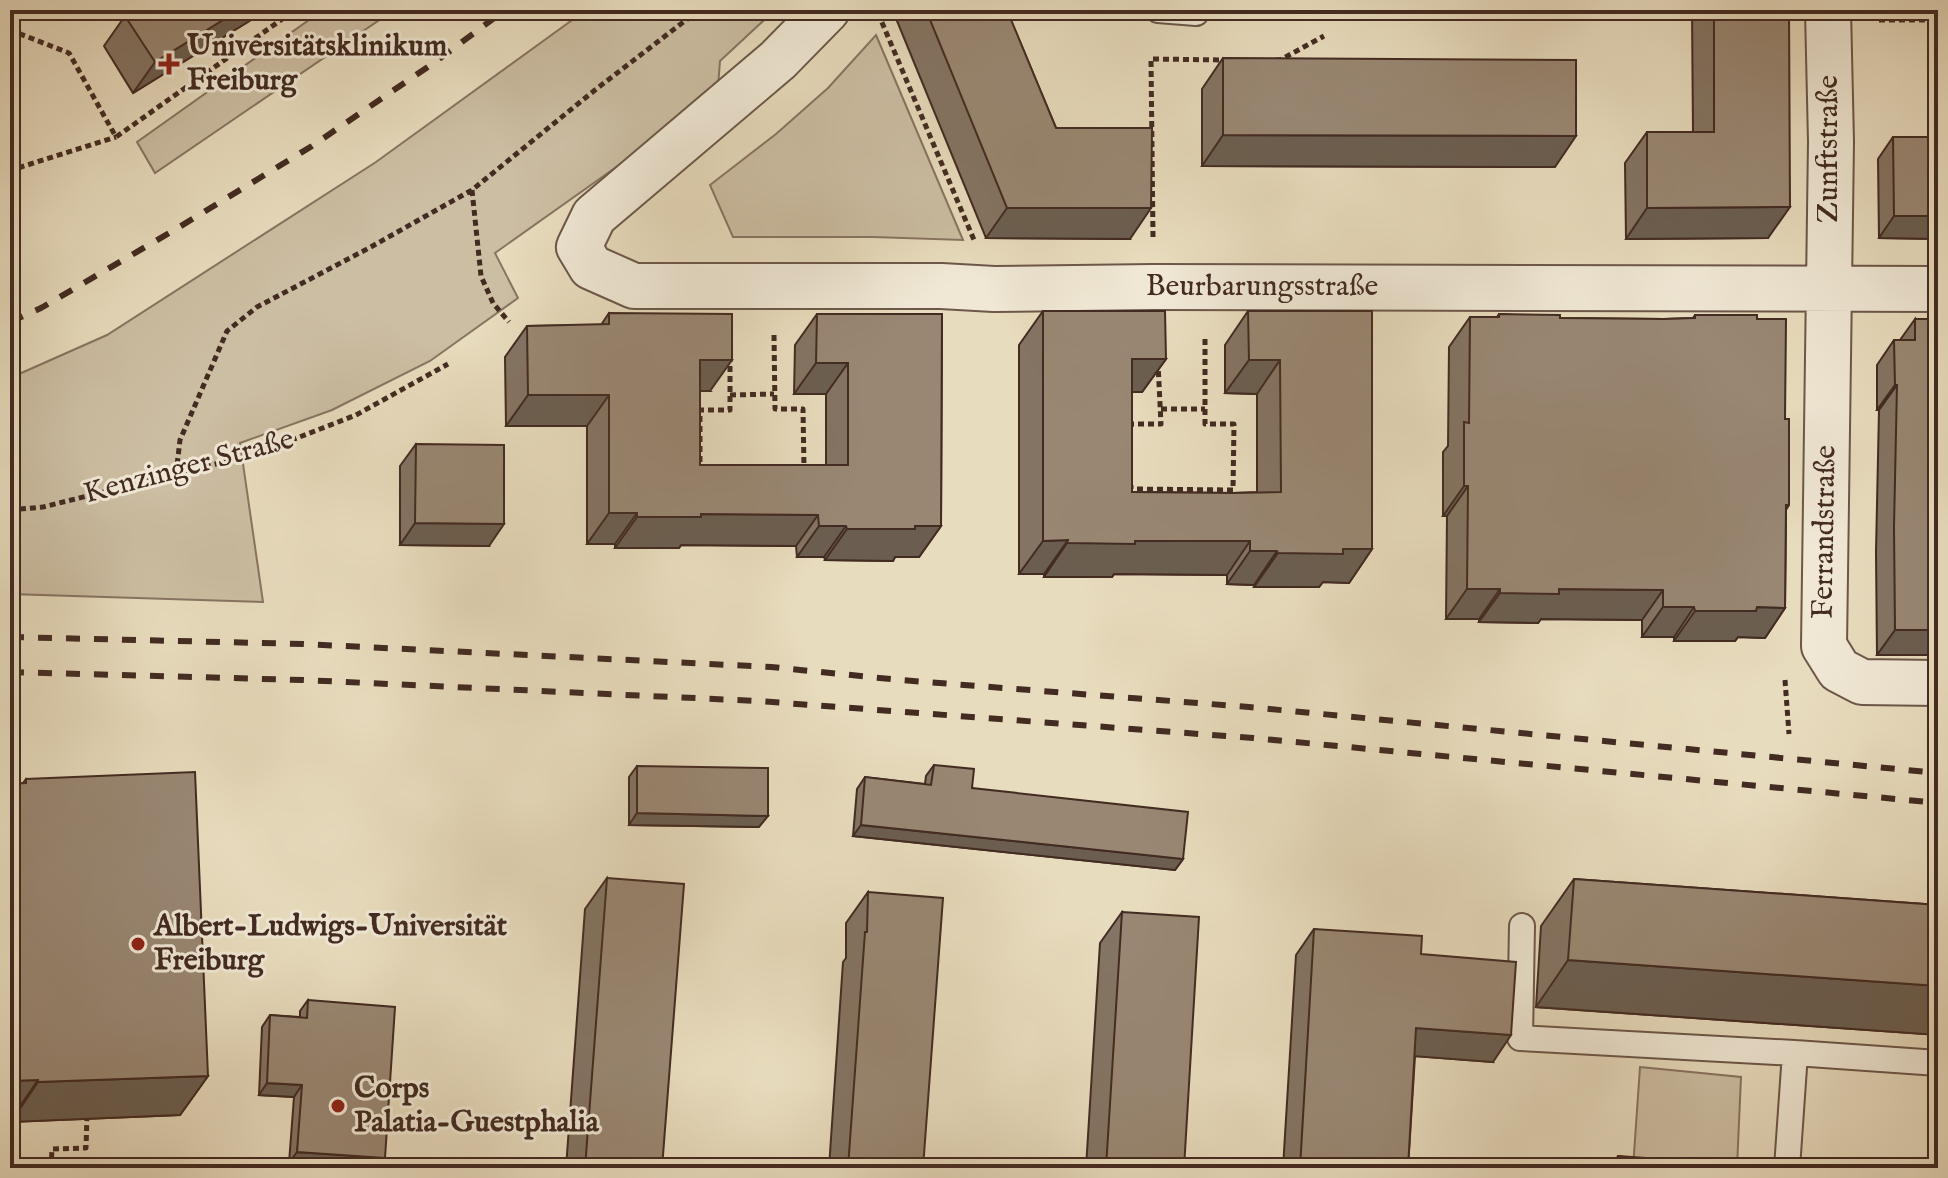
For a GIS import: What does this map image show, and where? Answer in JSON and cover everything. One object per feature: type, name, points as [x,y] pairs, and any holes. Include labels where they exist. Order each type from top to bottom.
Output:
[{"type":"street","name":"Beurbarungsstraße","points":[[827,10],[778,60],[594,216],[579,247],[591,267],[634,286],[1938,289]]},
{"type":"street","name":"Zunftstraße","points":[[1828,15],[1831,142],[1828,288]]},
{"type":"street","name":"Ferrandstraße","points":[[1828,288],[1824,646],[1839,670],[1862,682],[1938,683]]},
{"type":"lane","points":[[1158,10],[1196,13]]},
{"type":"lane","points":[[1522,926],[1520,1038],[1938,1063]]},
{"type":"lane","points":[[1787,1168],[1795,1053]]},
{"type":"path","points":[[10,173],[116,137],[295,10]]},
{"type":"path","points":[[176,474],[180,440],[227,331],[257,307],[472,190],[699,10]]},
{"type":"path","points":[[876,10],[994,289]]},
{"type":"path","points":[[1828,15],[1938,20]]},
{"type":"path","points":[[10,30],[69,53],[116,137]]},
{"type":"path","points":[[1265,60],[1280,60],[1324,36]]},
{"type":"path","points":[[1153,287],[1151,59],[1237,60]]},
{"type":"path","points":[[472,190],[481,276],[493,303],[509,322]]},
{"type":"path","points":[[700,476],[700,410],[730,410],[729,286]]},
{"type":"path","points":[[773,286],[775,409],[803,409],[804,475]]},
{"type":"path","points":[[1131,476],[1131,489],[1233,490],[1234,424],[1205,424],[1204,287]]},
{"type":"path","points":[[1131,437],[1131,424],[1161,424],[1158,363]]},
{"type":"path","name":"Kenzinger Straße","points":[[10,510],[43,507],[256,454],[356,415],[448,364]]},
{"type":"path","points":[[730,395],[774,394]]},
{"type":"path","points":[[1161,409],[1205,409]]},
{"type":"path","points":[[1785,677],[1789,734]]},
{"type":"path","points":[[51,1168],[52,1149],[86,1148],[87,1115]]},
{"type":"shaded area","points":[[323,10],[394,10],[155,173],[137,142]]},
{"type":"shaded area","points":[[586,10],[775,10],[720,61],[718,87],[660,136],[495,253],[518,298],[430,361],[332,410],[240,443],[263,602],[10,594],[10,378],[107,335],[376,162]]},
{"type":"shaded area","points":[[876,35],[963,240],[733,237],[710,185],[776,134],[828,88]]},
{"type":"shaded area","points":[[1640,1067],[1741,1077],[1737,1168],[1633,1168]]},
{"type":"building","points":[[134,10],[239,10],[155,62],[125,16]]},
{"type":"building","points":[[926,10],[1007,10],[1056,128],[1152,128],[1151,208],[1007,208]]},
{"type":"building","points":[[1714,10],[1789,10],[1790,207],[1647,208],[1647,132],[1714,132]]},
{"type":"building","points":[[1223,58],[1576,60],[1576,136],[1223,135]]},
{"type":"building","points":[[1893,137],[1938,137],[1938,216],[1894,216]]},
{"type":"building","points":[[1043,311],[1165,311],[1166,359],[1132,359],[1132,492],[1233,493],[1281,492],[1280,360],[1249,360],[1248,311],[1372,311],[1372,549],[1343,549],[1343,554],[1278,553],[1250,551],[1250,541],[1135,541],[1135,544],[1043,541]]},
{"type":"building","points":[[609,313],[732,314],[732,360],[700,360],[700,465],[848,465],[848,363],[816,363],[817,314],[942,314],[941,526],[847,529],[846,526],[819,526],[818,515],[637,517],[637,513],[609,513],[609,395],[528,395],[527,326],[609,324]]},
{"type":"building","points":[[1499,314],[1664,319],[1695,318],[1695,315],[1757,315],[1757,319],[1786,319],[1785,419],[1789,419],[1789,505],[1786,505],[1785,608],[1695,611],[1694,607],[1663,607],[1663,590],[1559,589],[1559,594],[1467,589],[1468,486],[1464,486],[1464,422],[1469,423],[1470,317],[1499,317]]},
{"type":"building","points":[[1915,319],[1938,319],[1938,630],[1895,630],[1897,385],[1894,340],[1915,340]]},
{"type":"building","points":[[416,444],[504,445],[504,524],[415,523]]},
{"type":"building","points":[[934,765],[974,769],[972,788],[1188,812],[1183,859],[861,825],[865,777],[931,785]]},
{"type":"building","points":[[637,766],[768,768],[768,816],[637,813]]},
{"type":"building","points":[[195,772],[208,1076],[10,1081],[10,784],[26,783],[26,779]]},
{"type":"building","points":[[607,878],[684,884],[662,1168],[585,1168]]},
{"type":"building","points":[[1574,879],[1938,905],[1938,986],[1568,960]]},
{"type":"building","points":[[868,892],[943,898],[923,1168],[848,1168]]},
{"type":"building","points":[[1122,912],[1199,917],[1184,1168],[1106,1168]]},
{"type":"building","points":[[1314,929],[1422,936],[1421,954],[1516,962],[1511,1035],[1416,1028],[1408,1168],[1300,1168]]},
{"type":"building","name":"Corps Palatia-Guestphalia","points":[[308,1000],[395,1007],[385,1158],[297,1152],[302,1085],[267,1083],[270,1015],[307,1018]]},
{"type":"building","points":[[1618,1156],[1688,1161],[1687,1168],[1617,1168]]},
{"type":"building","points":[[1523,1164],[1590,1168],[1522,1168]]},
{"type":"railway","points":[[10,322],[41,308],[312,146],[505,10]]},
{"type":"railway","points":[[10,637],[303,644],[771,667],[1249,707],[1938,773]]},
{"type":"railway","points":[[10,672],[303,680],[758,701],[1253,738],[1938,803]]},
{"type":"place","name":"Universitätsklinikum Freiburg","points":[[169,64]]},
{"type":"place","name":"Albert-Ludwigs-Universität Freiburg","points":[[138,944]]},
{"type":"place","name":"Corps Palatia-Guestphalia","points":[[338,1106]]}]
